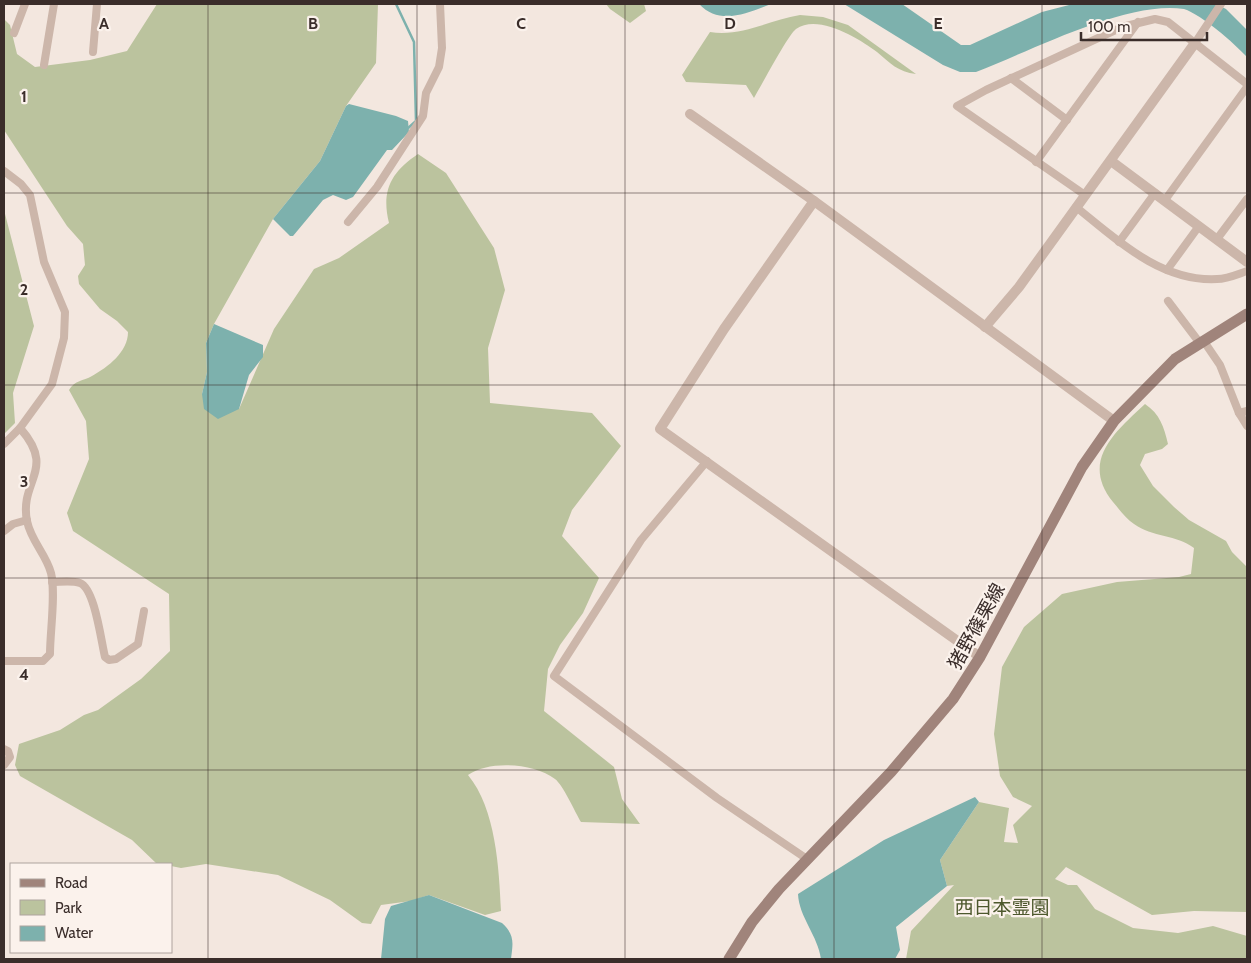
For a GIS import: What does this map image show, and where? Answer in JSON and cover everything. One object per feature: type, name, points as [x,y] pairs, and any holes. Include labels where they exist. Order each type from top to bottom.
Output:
[{"type":"main road","name":"猪野篠栗線","points":[[729,959],[752,922],[932,726],[954,699],[980,657],[1082,467],[1114,421],[1156,375],[1201,341],[1247,314]]},
{"type":"street","points":[[14,33],[25,4]]},
{"type":"street","points":[[44,65],[54,4]]},
{"type":"street","points":[[92,52],[97,4]]},
{"type":"street","points":[[348,222],[377,188],[424,116],[426,93],[438,67],[442,48],[440,4]]},
{"type":"street","points":[[985,327],[1019,287],[1203,33],[1221,4]]},
{"type":"street","points":[[1084,195],[957,106],[1011,78],[1122,27],[1155,19],[1168,22],[1247,86],[1165,200]]},
{"type":"street","points":[[1036,162],[1138,22]]},
{"type":"street","points":[[1011,78],[1067,120]]},
{"type":"street","points":[[690,114],[814,201],[1114,421]]},
{"type":"street","points":[[1111,160],[1247,262]]},
{"type":"street","points":[[4,171],[21,184],[30,195],[44,262],[65,312],[64,338],[52,384],[20,428],[4,444]]},
{"type":"street","points":[[1120,242],[1155,193]]},
{"type":"street","points":[[814,201],[724,329],[660,430],[707,461],[980,657]]},
{"type":"street","points":[[1217,240],[1246,203]]},
{"type":"street","points":[[1076,207],[1120,242],[1167,270],[1190,278],[1219,279],[1247,271]]},
{"type":"street","points":[[1167,270],[1199,226]]},
{"type":"street","points":[[1168,301],[1220,365],[1243,412],[1247,426]]},
{"type":"street","points":[[4,661],[43,661],[50,654],[52,582],[46,559],[32,536],[27,520],[28,500],[38,456],[32,442],[20,428]]},
{"type":"street","points":[[707,461],[641,540],[554,676],[716,798],[808,859]]},
{"type":"street","points":[[4,531],[13,524],[27,520]]},
{"type":"street","points":[[52,582],[78,582],[83,584],[94,603],[103,649],[109,660],[116,660],[138,644],[144,612]]},
{"type":"street","points":[[4,749],[8,751],[10,757],[4,765]]},
{"type":"green space","points":[[157,4],[378,4],[376,63],[346,106],[320,161],[273,219],[214,324],[206,343],[207,372],[202,394],[239,409],[274,329],[314,269],[339,258],[389,223],[386,201],[390,183],[401,168],[418,154],[446,173],[494,248],[505,290],[488,348],[490,403],[592,413],[621,446],[572,510],[562,536],[599,578],[583,613],[560,645],[548,669],[544,711],[614,767],[622,799],[640,824],[581,822],[558,782],[536,770],[512,765],[499,765],[477,770],[468,775],[485,805],[490,822],[497,858],[501,911],[485,915],[429,895],[411,901],[381,905],[371,924],[362,923],[330,900],[278,875],[206,864],[181,868],[172,866],[172,863],[156,863],[132,840],[20,776],[15,765],[19,744],[60,730],[84,715],[98,710],[141,679],[170,651],[169,594],[73,531],[67,513],[89,459],[86,421],[69,390],[74,384],[92,376],[116,358],[125,346],[128,332],[117,321],[100,309],[79,284],[78,276],[85,265],[83,244],[67,226],[4,130],[4,19],[10,25],[17,54],[35,67],[90,60],[127,51]]},
{"type":"green space","points":[[606,4],[644,4],[646,11],[630,23]]},
{"type":"green space","points":[[800,15],[823,17],[848,25],[916,74],[895,66],[850,35],[816,24],[805,25],[792,33],[754,98],[746,85],[686,82],[682,75],[710,32],[722,33],[744,30]]},
{"type":"green space","points":[[4,210],[34,326],[13,393],[15,423],[4,434]]},
{"type":"green space","name":"西日本霊園","points":[[1145,404],[1161,421],[1168,444],[1162,449],[1145,454],[1140,465],[1153,486],[1189,520],[1226,541],[1232,552],[1247,567],[1247,912],[1194,911],[1152,915],[1066,867],[1055,879],[1068,885],[1077,885],[1095,909],[1133,928],[1178,933],[1213,926],[1247,936],[1247,959],[906,959],[911,931],[954,885],[947,886],[940,860],[979,802],[1009,808],[1004,842],[1018,843],[1013,825],[1032,806],[1013,797],[1000,776],[994,734],[1002,667],[1024,627],[1062,594],[1117,582],[1179,577],[1191,574],[1194,548],[1180,541],[1141,528],[1131,522],[1113,502],[1104,487],[1100,473],[1101,460],[1105,448],[1123,425]]},
{"type":"water","points":[[699,4],[771,4],[743,14],[725,16],[707,11]]},
{"type":"water","points":[[844,4],[902,4],[961,45],[970,45],[1042,12],[1073,4],[1216,4],[1226,9],[1247,30],[1247,57],[1200,17],[1184,9],[1161,8],[1108,19],[1051,40],[976,72],[960,72],[943,65]]},
{"type":"water","points":[[349,104],[408,121],[409,132],[392,150],[387,150],[353,197],[346,200],[333,195],[323,200],[293,236],[290,236],[273,219],[320,161],[346,106]]},
{"type":"water","points":[[214,324],[263,345],[263,357],[249,375],[239,409],[218,419],[204,409],[202,394],[207,372],[206,343]]},
{"type":"water","points":[[975,797],[979,802],[940,860],[947,886],[896,927],[900,950],[895,959],[821,959],[816,942],[802,911],[798,894],[884,840]]},
{"type":"water","points":[[429,895],[502,923],[511,935],[511,959],[381,959],[385,919],[391,906]]},
{"type":"waterway","points":[[396,4],[414,42],[416,121],[407,129]]}]
